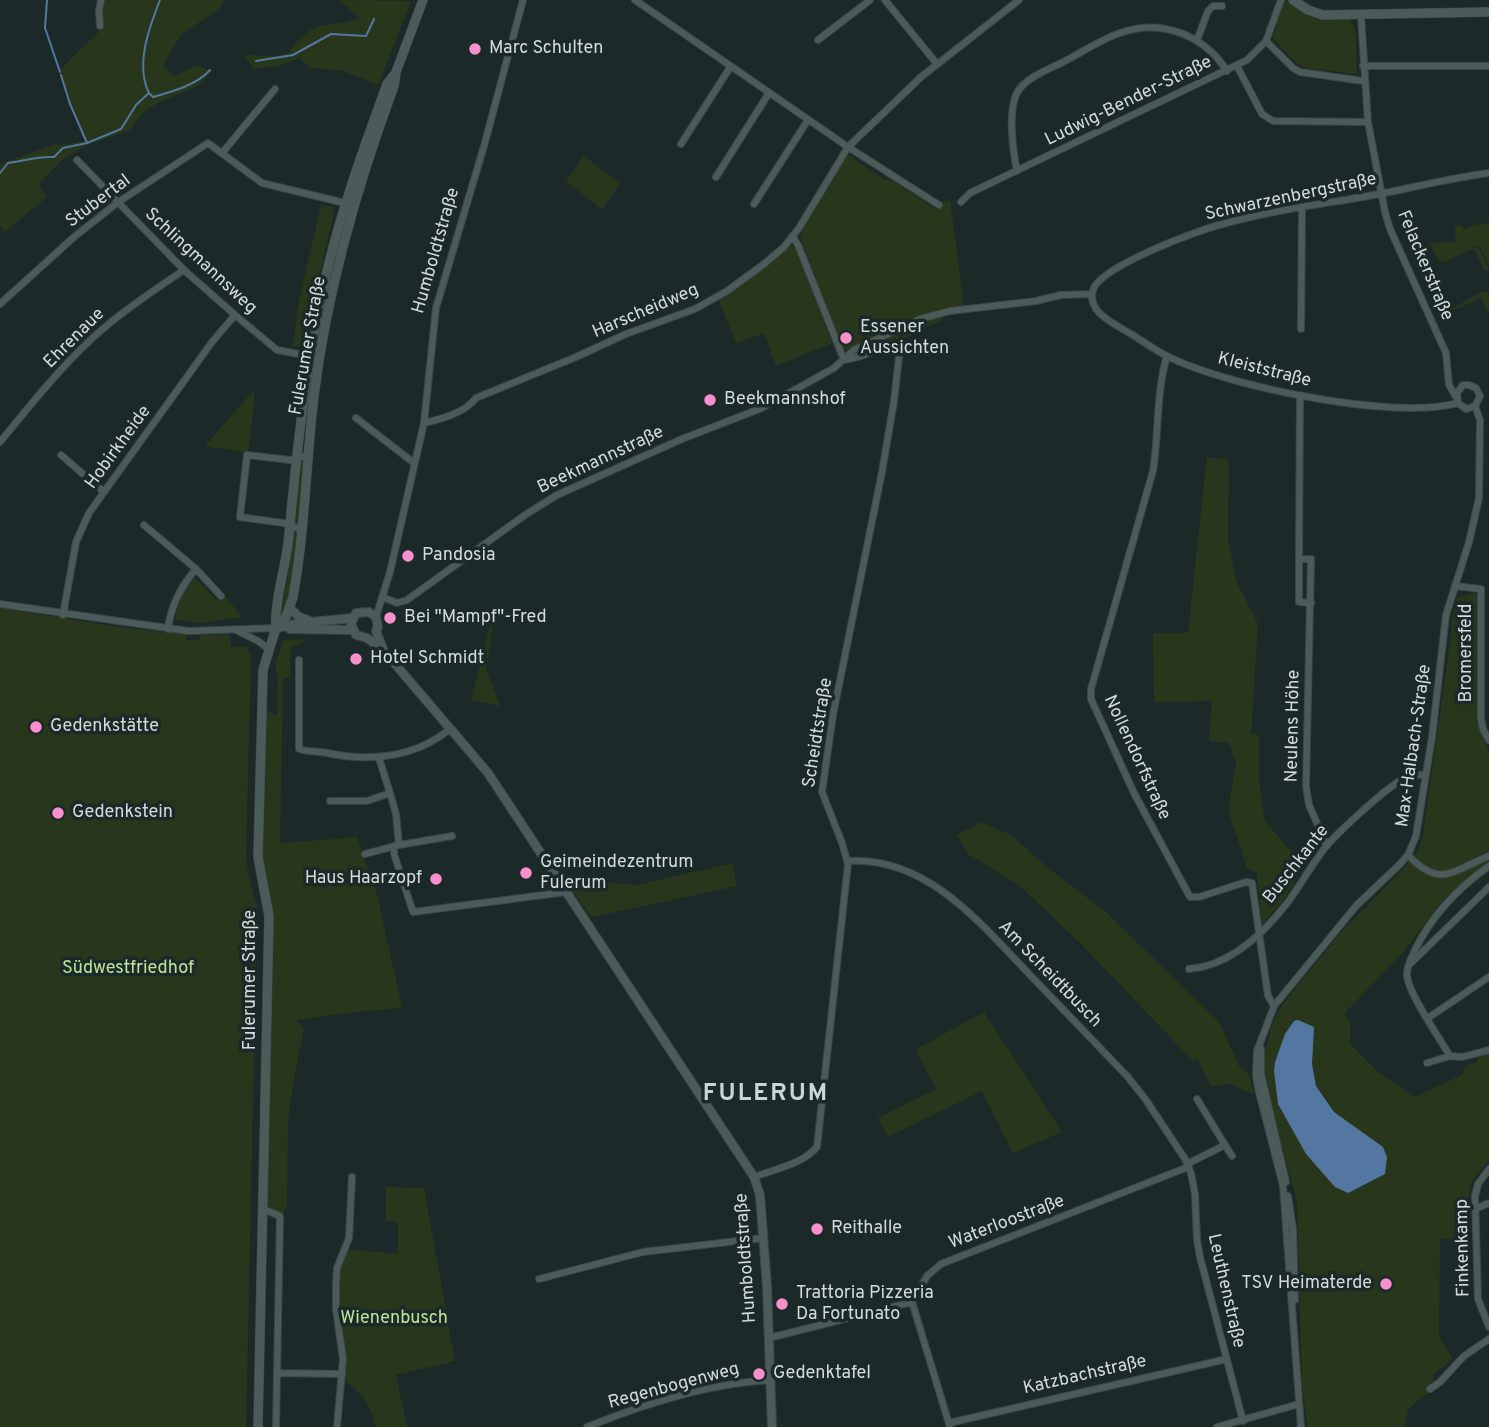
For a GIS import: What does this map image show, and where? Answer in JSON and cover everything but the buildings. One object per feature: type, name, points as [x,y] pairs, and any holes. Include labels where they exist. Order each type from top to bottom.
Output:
[{"type":"main road","name":"Fulerumer Straße","points":[[258,1427],[269,916],[258,857],[263,670],[276,628],[324,286],[387,84],[396,72],[424,0]]},
{"type":"main road","points":[[1293,0],[1319,14],[1361,16],[1489,12]]},
{"type":"main road","name":"Fulerumer Straße","points":[[276,628],[290,608],[296,579],[315,357]]},
{"type":"street","points":[[100,26],[99,10],[102,0]]},
{"type":"street","name":"Humboldtstraße","points":[[384,651],[372,614],[383,597],[390,572],[424,423],[436,308],[484,146],[523,0]]},
{"type":"street","points":[[635,0],[848,147],[939,205]]},
{"type":"street","points":[[818,40],[870,0]]},
{"type":"street","points":[[885,0],[937,65]]},
{"type":"street","name":"Harscheidweg","points":[[424,423],[440,419],[471,404],[476,398],[626,334],[704,305],[764,264],[793,237],[848,147],[937,65],[1019,0]]},
{"type":"street","name":"Ludwig-Bender-Straße","points":[[961,202],[970,193],[1247,60],[1266,41],[1282,0]]},
{"type":"street","points":[[1197,40],[1208,11],[1213,6],[1222,6]]},
{"type":"street","name":"Felackerstraße","points":[[1361,16],[1363,81],[1368,122],[1390,229],[1446,353],[1449,385],[1457,400]]},
{"type":"street","points":[[1017,170],[1012,110],[1013,101],[1024,84],[1122,32],[1146,27],[1174,30],[1197,40],[1219,58],[1227,71]]},
{"type":"street","points":[[1266,41],[1300,72],[1363,81]]},
{"type":"street","points":[[681,144],[731,66]]},
{"type":"street","points":[[1237,66],[1262,114],[1273,121],[1368,122]]},
{"type":"street","points":[[1363,66],[1489,66]]},
{"type":"street","points":[[275,89],[223,152],[262,183],[350,205]]},
{"type":"street","points":[[716,177],[769,93]]},
{"type":"street","points":[[754,204],[808,120]]},
{"type":"street","name":"Stubertal","points":[[0,304],[74,237],[117,203],[204,145],[212,144],[223,152]]},
{"type":"street","name":"Schlingmannsweg","points":[[77,160],[184,270],[277,350],[315,357]]},
{"type":"street","name":"Schwarzenbergstraße","points":[[1092,294],[1097,281],[1107,274],[1165,244],[1223,224],[1489,173]]},
{"type":"street","points":[[1301,329],[1302,208]]},
{"type":"street","points":[[793,237],[799,245],[844,360]]},
{"type":"street","name":"Ehrenaue","points":[[0,442],[58,374],[103,329],[134,303],[184,270]]},
{"type":"street","name":"Beekmannstraße","points":[[383,597],[397,603],[407,600],[557,495],[682,439],[762,408],[844,360],[859,347],[934,313],[1036,301],[1061,295],[1092,294]]},
{"type":"street","name":"Kleiststraße","points":[[1092,294],[1099,313],[1167,356],[1211,373],[1300,395],[1364,405],[1443,407],[1457,400]]},
{"type":"street","name":"Hobirkheide","points":[[63,615],[76,542],[89,513],[235,315]]},
{"type":"street","name":"Scheidtstraße","points":[[754,1177],[801,1160],[817,1147],[848,861],[822,792],[834,715],[882,472],[899,357],[897,351],[891,347],[861,358],[844,360]]},
{"type":"street","name":"Nollendorfstraße","points":[[1167,356],[1162,378],[1153,471],[1091,689],[1091,699],[1134,793],[1190,897],[1252,883],[1268,996],[1274,1006]]},
{"type":"street","points":[[1450,378],[1463,385],[1473,385],[1479,392],[1489,390]]},
{"type":"street","points":[[1463,385],[1457,400],[1466,409],[1475,406]]},
{"type":"street","name":"Max-Halbach-Straße","points":[[1301,1427],[1283,1186],[1256,1075],[1257,1051],[1274,1006],[1356,906],[1408,855],[1416,836],[1446,615],[1479,498],[1480,420],[1475,406],[1480,400],[1479,392]]},
{"type":"street","name":"Neulens Höhe","points":[[1300,395],[1299,602],[1311,603]]},
{"type":"street","points":[[356,418],[414,463]]},
{"type":"street","points":[[61,455],[104,492]]},
{"type":"street","points":[[301,531],[290,524],[240,517],[247,455],[298,460],[308,455]]},
{"type":"street","points":[[1479,498],[1489,500]]},
{"type":"street","points":[[144,526],[196,569],[221,596]]},
{"type":"street","name":"Neulens Höhe","points":[[1299,559],[1311,559],[1306,786],[1309,805],[1327,846]]},
{"type":"street","points":[[168,629],[180,591],[196,569]]},
{"type":"street","name":"Bromersfeld","points":[[1455,586],[1481,589],[1481,719],[1489,740]]},
{"type":"street","points":[[0,604],[63,615],[204,632],[276,628],[352,630],[352,618],[356,613],[372,614]]},
{"type":"street","points":[[290,608],[298,616],[313,622]]},
{"type":"street","points":[[276,628],[352,618]]},
{"type":"street","points":[[235,630],[258,640],[269,649]]},
{"type":"street","name":"Humboldtstraße","points":[[352,630],[384,651],[488,773],[754,1177],[760,1195],[772,1427]]},
{"type":"street","points":[[367,638],[376,631]]},
{"type":"street","points":[[299,660],[299,749],[335,756],[379,758],[399,754],[441,735],[450,727]]},
{"type":"street","points":[[379,758],[396,814],[397,846],[394,854],[413,912],[566,892]]},
{"type":"street","name":"Buschkante","points":[[1189,970],[1231,957],[1258,934],[1287,903],[1327,846],[1361,811],[1405,776],[1425,775]]},
{"type":"street","points":[[330,801],[367,801],[390,793]]},
{"type":"street","points":[[365,854],[452,836]]},
{"type":"street","points":[[1408,855],[1427,873],[1438,875],[1463,868],[1489,856]]},
{"type":"street","name":"Am Scheidtbusch","points":[[848,861],[861,860],[897,868],[926,880],[960,904],[1127,1076],[1146,1100],[1188,1166]]},
{"type":"street","points":[[1450,1056],[1407,978],[1408,965],[1426,930],[1447,903],[1489,866]]},
{"type":"street","points":[[1408,965],[1489,887]]},
{"type":"street","points":[[1428,1018],[1489,977]]},
{"type":"street","points":[[1427,1063],[1450,1056],[1462,1057],[1489,1050]]},
{"type":"street","points":[[1197,1099],[1232,1156]]},
{"type":"street","name":"Waterloostraße","points":[[912,1302],[927,1276],[941,1264],[1188,1166],[1225,1145]]},
{"type":"street","name":"Leuthenstraße","points":[[1188,1166],[1195,1194],[1196,1240],[1243,1420]]},
{"type":"street","name":"Finkenkamp","points":[[1489,1169],[1478,1184],[1475,1209],[1478,1299],[1489,1327]]},
{"type":"street","points":[[337,1427],[342,1374],[337,1268],[348,1238],[352,1177]]},
{"type":"street","points":[[1475,1209],[1489,1203]]},
{"type":"street","points":[[263,1209],[280,1216],[276,1427]]},
{"type":"street","points":[[539,1279],[643,1252],[763,1237]]},
{"type":"street","points":[[769,1338],[912,1302],[950,1425]]},
{"type":"street","points":[[1430,1389],[1464,1356],[1489,1339]]},
{"type":"street","name":"Katzbachstraße","points":[[950,1425],[1227,1359]]},
{"type":"street","points":[[277,1373],[342,1374]]},
{"type":"street","name":"Regenbogenweg","points":[[587,1427],[632,1410],[680,1397],[739,1383],[771,1380]]},
{"type":"street","points":[[1217,1427],[1299,1404]]},
{"type":"green space","points":[[104,0],[228,0],[182,34],[163,64],[174,77],[196,65],[212,71],[198,86],[159,102],[141,114],[130,130],[87,145],[62,160],[39,184],[47,197],[5,232],[0,226],[0,164],[56,144],[85,141],[59,74],[66,63],[98,33]]},
{"type":"green space","points":[[339,0],[411,1],[378,85],[341,70],[310,68],[300,58],[278,66],[254,69],[243,55],[275,56],[291,52],[296,42],[312,30],[359,18]]},
{"type":"green space","points":[[1284,0],[1318,19],[1350,19],[1356,33],[1356,74],[1309,69],[1296,63],[1273,38]]},
{"type":"green space","points":[[847,154],[937,210],[942,208],[943,202],[950,200],[964,308],[948,310],[853,349],[843,350],[800,237],[821,194]]},
{"type":"green space","points":[[584,156],[620,184],[602,210],[566,181]]},
{"type":"green space","points":[[321,205],[332,207],[334,212],[304,342],[299,347],[293,346],[299,301]]},
{"type":"green space","points":[[1475,222],[1477,226],[1489,222],[1489,266],[1480,246],[1469,246],[1479,248],[1489,269],[1485,271],[1474,249],[1446,262],[1438,260],[1430,243],[1456,242],[1454,226],[1461,225],[1464,229]]},
{"type":"green space","points":[[790,245],[796,248],[832,343],[776,366],[764,333],[736,343],[718,299],[772,263]]},
{"type":"green space","points":[[1489,291],[1489,310],[1487,311],[1481,298],[1446,314],[1447,318],[1444,320],[1444,313],[1480,293]]},
{"type":"green space","points":[[941,313],[943,319],[891,346],[857,355],[858,350]]},
{"type":"green space","points":[[252,392],[255,392],[248,453],[205,446]]},
{"type":"green space","points":[[1207,457],[1229,460],[1228,538],[1236,581],[1258,624],[1251,734],[1259,735],[1259,784],[1265,821],[1304,866],[1282,902],[1262,924],[1257,873],[1247,868],[1228,810],[1236,764],[1229,743],[1209,741],[1212,701],[1154,702],[1153,633],[1188,633]]},
{"type":"green space","points":[[305,460],[299,525],[294,522],[299,464]]},
{"type":"green space","points":[[294,531],[298,547],[297,558],[284,614],[280,613]]},
{"type":"green space","points":[[195,578],[219,602],[225,597],[243,617],[200,623],[175,619],[182,597]]},
{"type":"green space","points":[[1475,593],[1478,598],[1478,724],[1489,752],[1489,861],[1443,900],[1405,950],[1344,1014],[1350,1022],[1350,1044],[1375,1069],[1414,1097],[1462,1075],[1466,1066],[1477,1062],[1478,1056],[1489,1052],[1489,1159],[1471,1183],[1466,1238],[1440,1239],[1439,1337],[1453,1358],[1434,1374],[1431,1390],[1408,1409],[1404,1427],[1307,1427],[1302,1381],[1297,1201],[1261,1071],[1271,1027],[1282,1005],[1343,930],[1405,867],[1418,850],[1423,836],[1452,628],[1450,627],[1457,598]]},
{"type":"green space","name":"Südwestfriedhof","points":[[0,608],[118,627],[186,634],[186,640],[200,640],[200,635],[230,635],[231,647],[246,647],[251,654],[246,857],[257,907],[246,1427],[0,1427]]},
{"type":"green space","points":[[490,626],[493,627],[486,669],[500,706],[471,700]]},
{"type":"green space","points":[[308,639],[291,648],[290,678],[283,678],[280,843],[357,837],[377,894],[402,1008],[296,1020],[304,1029],[288,1121],[287,1205],[282,1216],[266,1209],[274,917],[262,856],[266,709],[277,716],[278,677],[275,664],[284,640]]},
{"type":"green space","points":[[981,822],[1011,835],[1047,867],[1106,912],[1219,1022],[1239,1066],[1248,1073],[1255,1095],[1228,1083],[1211,1087],[1198,1059],[1192,1060],[1081,944],[1019,885],[968,854],[957,835]]},
{"type":"green space","points":[[732,863],[737,886],[592,917],[569,887],[609,883],[637,885]]},
{"type":"green space","points":[[984,1012],[1062,1132],[1013,1153],[982,1091],[888,1137],[878,1118],[936,1089],[915,1050]]},
{"type":"green space","name":"Wienenbusch","points":[[386,1187],[424,1188],[455,1361],[396,1375],[407,1427],[375,1427],[365,1400],[344,1380],[339,1298],[341,1265],[345,1249],[398,1254],[398,1222],[386,1221]]},
{"type":"water","points":[[1298,1020],[1314,1027],[1312,1064],[1316,1086],[1334,1112],[1383,1147],[1387,1157],[1385,1174],[1348,1193],[1335,1187],[1306,1154],[1278,1104],[1275,1062],[1285,1034],[1294,1021]]},
{"type":"waterway","points":[[47,0],[45,28],[60,72]]},
{"type":"waterway","points":[[149,93],[143,59],[148,34],[160,0]]},
{"type":"waterway","points":[[256,61],[293,55],[331,34],[366,36],[374,19]]},
{"type":"waterway","points":[[0,173],[8,163],[54,157],[63,148],[87,143],[121,129],[136,105],[149,93],[153,97],[176,90],[198,80],[210,70]]},
{"type":"waterway","points":[[61,75],[87,143]]},
{"type":"place","name":"Marc Schulten","points":[[475,49]]},
{"type":"place","name":"Essener Aussichten","points":[[846,338]]},
{"type":"place","name":"Beekmannshof","points":[[710,400]]},
{"type":"place","name":"Pandosia","points":[[408,556]]},
{"type":"place","name":"Bei \"Mampf\"-Fred","points":[[390,618]]},
{"type":"place","name":"Hotel Schmidt","points":[[356,659]]},
{"type":"place","name":"Gedenkstätte","points":[[36,727]]},
{"type":"place","name":"Gedenkstein","points":[[58,813]]},
{"type":"place","name":"Geimeindezentrum Fulerum","points":[[526,873]]},
{"type":"place","name":"Haus Haarzopf","points":[[436,879]]},
{"type":"place","name":"Reithalle","points":[[817,1229]]},
{"type":"place","name":"TSV Heimaterde","points":[[1386,1284]]},
{"type":"place","name":"Trattoria Pizzeria Da Fortunato","points":[[782,1304]]},
{"type":"place","name":"Gedenktafel","points":[[759,1374]]},
{"type":"district","name":"FULERUM","points":[[766,1095]]}]
